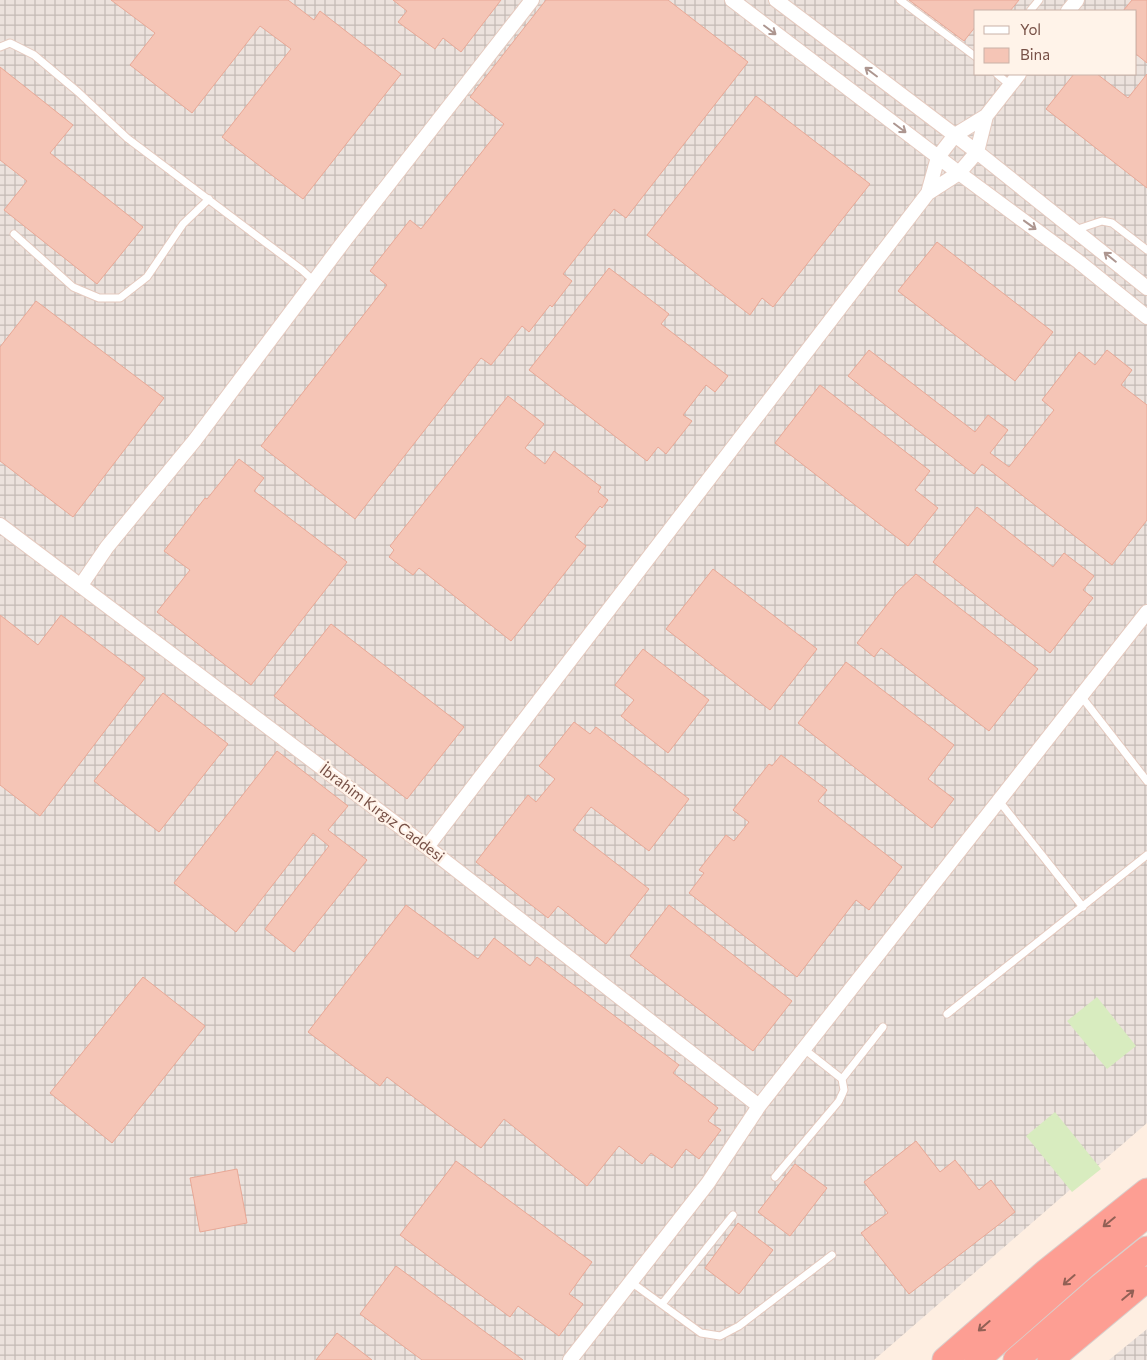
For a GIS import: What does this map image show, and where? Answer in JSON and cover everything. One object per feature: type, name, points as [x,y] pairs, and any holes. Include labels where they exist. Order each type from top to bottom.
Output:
[{"type":"highway","points":[[945,1360],[1047,1271],[1147,1191]]},
{"type":"highway","points":[[976,1360],[1084,1266],[1147,1215]]},
{"type":"highway","points":[[1016,1360],[1101,1286],[1147,1249]]},
{"type":"highway","points":[[1050,1360],[1147,1279]]},
{"type":"street","points":[[81,586],[107,547],[195,440],[314,281],[532,0]]},
{"type":"street","points":[[732,0],[959,173],[1080,262],[1147,317]]},
{"type":"street","points":[[776,0],[977,152],[1147,288]]},
{"type":"street","points":[[1069,10],[1077,0]]},
{"type":"street","points":[[928,193],[938,157],[955,135],[986,116],[1014,79]]},
{"type":"street","points":[[427,847],[928,193],[959,173],[977,152],[986,116]]},
{"type":"street","name":"İbrahim Kırgız Caddesi","points":[[0,525],[427,847],[759,1106]]},
{"type":"street","points":[[570,1360],[708,1183],[759,1106],[1147,612]]},
{"type":"lane","points":[[900,0],[974,56]]},
{"type":"lane","points":[[1031,10],[1039,0]]},
{"type":"lane","points":[[0,47],[10,43],[34,54],[128,138],[314,281]]},
{"type":"lane","points":[[1000,75],[1014,79]]},
{"type":"lane","points":[[14,234],[73,287],[99,298],[120,298],[147,277],[183,224],[209,199]]},
{"type":"lane","points":[[1075,230],[1102,221],[1112,223],[1147,250]]},
{"type":"lane","points":[[1081,696],[1147,780]]},
{"type":"lane","points":[[999,801],[1083,907]]},
{"type":"lane","points":[[947,1014],[1147,855]]},
{"type":"lane","points":[[842,1079],[883,1028]]},
{"type":"lane","points":[[776,1178],[839,1101],[844,1090],[842,1079],[804,1049]]},
{"type":"lane","points":[[662,1304],[733,1215]]},
{"type":"lane","points":[[631,1282],[701,1333],[720,1336],[739,1326],[832,1255]]},
{"type":"shaded area","points":[[0,0],[1147,0],[1147,1123],[874,1360],[0,1360]]},
{"type":"shaded area","points":[[1147,1329],[1147,1360],[1109,1360]]},
{"type":"green space","points":[[1097,997],[1136,1046],[1107,1069],[1067,1021]]},
{"type":"green space","points":[[1055,1112],[1101,1169],[1072,1192],[1026,1136]]},
{"type":"building","points":[[111,0],[288,0],[314,20],[320,11],[401,74],[303,199],[222,137],[291,49],[260,26],[192,113],[130,65],[155,33]]},
{"type":"building","points":[[393,0],[501,0],[461,52],[443,38],[435,49],[398,22],[407,11]]},
{"type":"building","points":[[546,0],[668,0],[748,62],[626,218],[614,209],[563,274],[572,281],[552,307],[550,305],[529,332],[522,326],[491,365],[481,358],[355,519],[261,446],[387,285],[370,271],[410,220],[421,229],[504,124],[470,97]]},
{"type":"building","points":[[909,0],[1019,0],[1011,10],[974,10],[974,28],[964,41]]},
{"type":"building","points":[[1132,0],[1147,0],[1147,63],[1137,55],[1137,10],[1124,10]]},
{"type":"building","points":[[0,67],[73,125],[50,153],[143,227],[97,284],[4,210],[27,181],[0,160]]},
{"type":"building","points":[[1147,74],[1147,188],[1046,109],[1073,75],[1098,75],[1128,98]]},
{"type":"building","points":[[756,96],[870,184],[773,307],[762,298],[750,315],[647,235]]},
{"type":"building","points":[[937,242],[1053,332],[1015,381],[898,291]]},
{"type":"building","points":[[609,268],[669,314],[661,324],[728,376],[715,392],[706,385],[683,415],[692,421],[666,454],[658,447],[647,461],[529,370]]},
{"type":"building","points":[[36,301],[164,398],[73,517],[0,461],[0,347]]},
{"type":"building","points":[[869,350],[975,432],[988,415],[1008,430],[990,453],[1009,467],[1054,410],[1042,400],[1079,352],[1095,365],[1107,350],[1132,370],[1121,385],[1147,405],[1147,520],[1112,565],[982,464],[974,474],[848,376]]},
{"type":"building","points":[[820,385],[930,471],[915,490],[938,508],[908,546],[775,443]]},
{"type":"building","points":[[508,396],[544,424],[525,448],[545,464],[554,451],[601,487],[598,492],[608,500],[602,508],[600,506],[575,537],[586,546],[511,641],[419,568],[413,575],[389,557],[394,550],[390,546]]},
{"type":"building","points":[[239,459],[264,478],[254,491],[347,562],[251,685],[157,612],[190,570],[164,551],[205,498],[207,499]]},
{"type":"building","points":[[977,507],[1053,567],[1064,553],[1094,576],[1083,590],[1093,598],[1050,653],[933,562]]},
{"type":"building","points":[[713,569],[817,649],[770,710],[666,629]]},
{"type":"building","points":[[916,574],[1038,669],[989,731],[881,648],[874,657],[857,643],[897,592]]},
{"type":"building","points":[[0,615],[38,645],[61,615],[145,678],[40,816],[0,785]]},
{"type":"building","points":[[331,624],[464,727],[407,799],[274,696]]},
{"type":"building","points":[[643,649],[709,700],[668,753],[621,716],[634,700],[615,685]]},
{"type":"building","points":[[846,662],[954,745],[928,779],[954,799],[932,828],[798,723]]},
{"type":"building","points":[[163,693],[228,744],[159,832],[94,781]]},
{"type":"building","points":[[574,722],[590,734],[596,727],[689,799],[649,851],[591,807],[573,830],[649,889],[606,944],[558,906],[548,918],[476,862],[528,795],[536,802],[555,779],[539,766]]},
{"type":"building","points":[[277,751],[348,806],[328,830],[367,860],[294,952],[265,929],[329,846],[313,833],[236,932],[174,883]]},
{"type":"building","points":[[781,755],[827,790],[818,801],[902,867],[869,910],[856,900],[797,977],[689,893],[704,873],[699,870],[726,835],[734,841],[749,822],[733,810],[769,764],[772,766]]},
{"type":"building","points":[[406,905],[478,959],[494,938],[530,966],[537,957],[679,1065],[673,1073],[718,1108],[708,1121],[721,1130],[699,1159],[686,1149],[672,1168],[651,1153],[642,1164],[619,1146],[587,1186],[504,1119],[481,1148],[387,1077],[380,1086],[308,1032]]},
{"type":"building","points":[[669,905],[792,1001],[753,1051],[630,956]]},
{"type":"building","points":[[143,977],[205,1026],[112,1143],[50,1093]]},
{"type":"building","points":[[916,1141],[940,1172],[955,1160],[979,1190],[991,1180],[1015,1212],[909,1294],[861,1233],[888,1213],[864,1182]]},
{"type":"building","points":[[456,1161],[592,1262],[569,1294],[583,1304],[559,1336],[518,1306],[510,1317],[400,1235]]},
{"type":"building","points":[[795,1164],[827,1188],[790,1236],[758,1212]]},
{"type":"building","points":[[237,1169],[247,1223],[200,1232],[190,1178]]},
{"type":"building","points":[[738,1223],[773,1250],[739,1294],[705,1268]]},
{"type":"building","points":[[396,1266],[523,1360],[422,1360],[360,1314]]},
{"type":"building","points":[[337,1333],[372,1360],[316,1360]]}]
